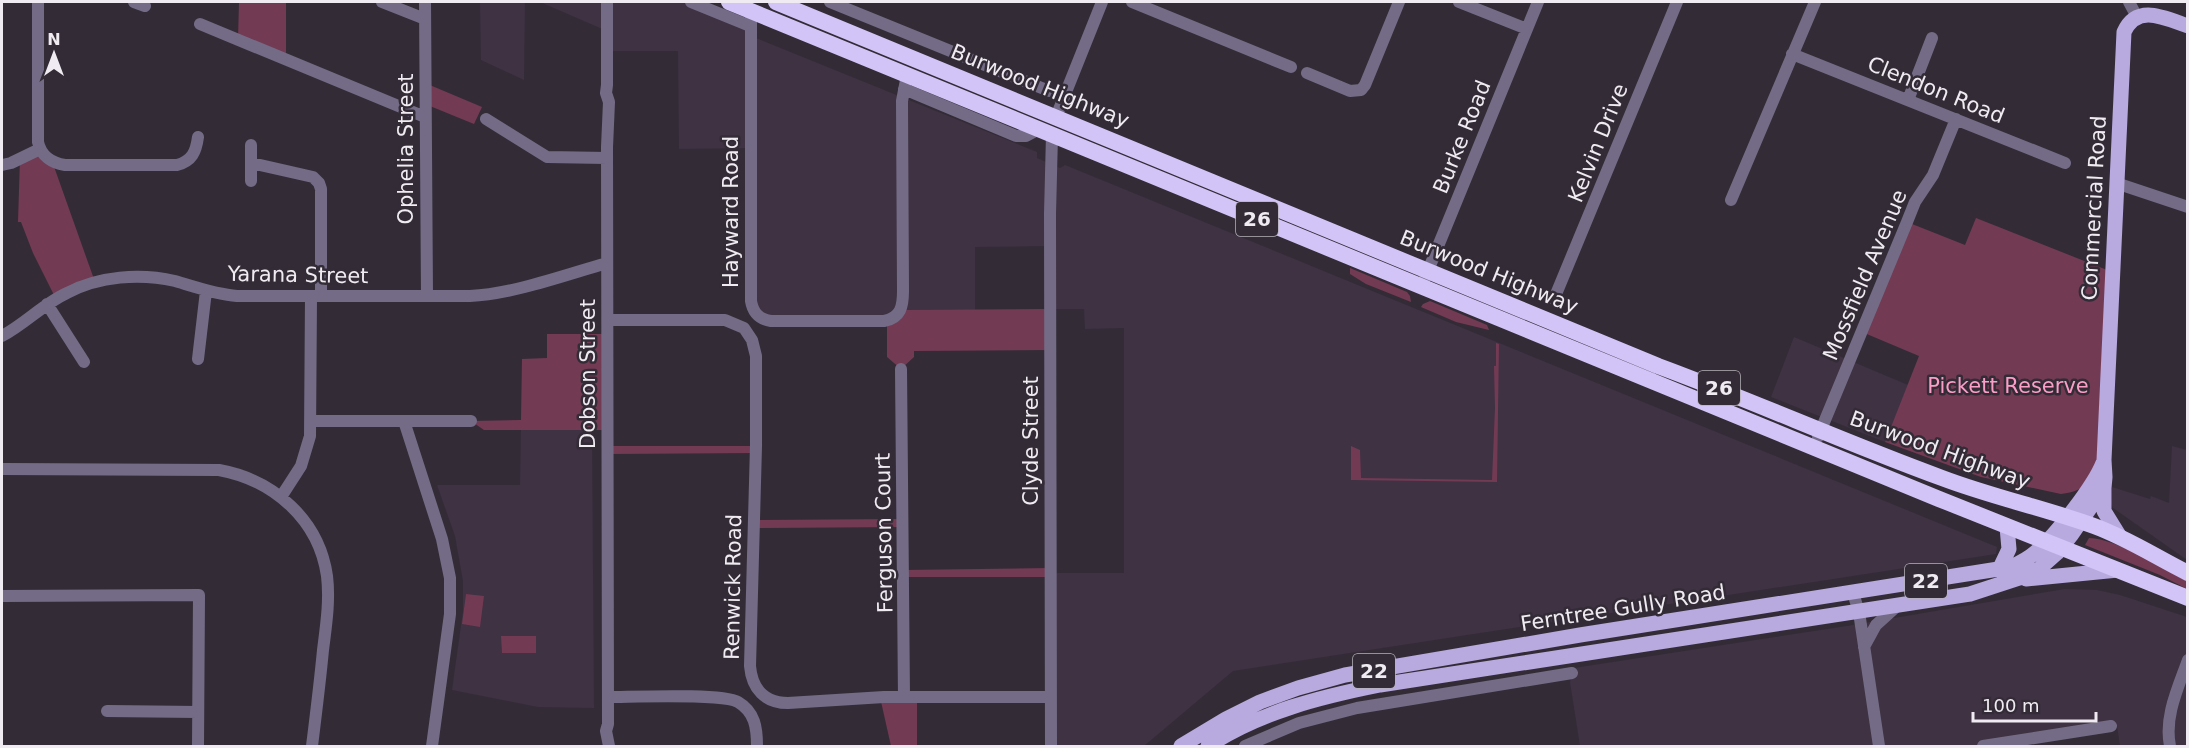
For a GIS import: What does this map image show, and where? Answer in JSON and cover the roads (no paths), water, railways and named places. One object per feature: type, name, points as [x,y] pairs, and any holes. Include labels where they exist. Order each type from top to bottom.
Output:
[{"type":"highway","name":"Burwood Highway","points":[[729,2],[750,18],[906,82],[1046,132],[1943,479],[2120,537],[2187,573]]},
{"type":"highway","name":"Burwood Highway","points":[[776,2],[1056,117],[1814,448],[2187,598]]},
{"type":"highway","points":[[1046,132],[1056,117]]},
{"type":"main road","points":[[2137,17],[2152,14],[2187,26]]},
{"type":"main road","name":"Commercial Road","points":[[2120,537],[2104,512],[2104,460],[2123,36],[2126,27],[2137,17]]},
{"type":"main road","name":"Commercial Road","points":[[2073,520],[2104,460]]},
{"type":"main road","points":[[2073,520],[2104,488]]},
{"type":"main road","name":"Ferntree Gully Road","points":[[1208,747],[1277,711],[1333,694],[1505,665],[1970,594],[2016,580],[2039,568],[2073,520]]},
{"type":"main road","points":[[1999,570],[2009,549],[2007,527]]},
{"type":"main road","name":"Ferntree Gully Road","points":[[1181,747],[1243,710],[1298,688],[1345,675],[1999,570],[2022,562],[2037,551],[2054,545]]},
{"type":"main road","points":[[2016,580],[2118,570]]},
{"type":"main road","points":[[1503,648],[1505,665]]},
{"type":"street","points":[[38,2],[38,137],[40,149],[51,161],[65,165],[177,165],[191,158],[198,137]]},
{"type":"street","points":[[382,2],[425,19]]},
{"type":"street","name":"Ophelia Street","points":[[425,2],[427,296]]},
{"type":"street","name":"Dobson Street","points":[[607,2],[606,93],[609,102],[607,158],[608,724],[606,731],[609,747]]},
{"type":"street","name":"Burwood Highway","points":[[692,2],[750,18]]},
{"type":"street","name":"Burwood Highway","points":[[830,2],[1049,91]]},
{"type":"street","points":[[1056,117],[1102,2]]},
{"type":"street","points":[[1132,2],[1291,67]]},
{"type":"street","points":[[1307,73],[1360,95],[1399,2]]},
{"type":"street","points":[[1459,2],[1527,29]]},
{"type":"street","name":"Burke Road","points":[[1424,278],[1538,2]]},
{"type":"street","name":"Kelvin Drive","points":[[1554,299],[1677,2]]},
{"type":"street","points":[[1731,200],[1815,2]]},
{"type":"street","points":[[2129,2],[2137,17]]},
{"type":"street","name":"Hayward Road","points":[[750,18],[751,301],[754,311],[760,318],[771,321],[884,321],[894,318],[901,310],[903,291],[902,100],[906,82]]},
{"type":"street","points":[[200,24],[425,117]]},
{"type":"street","points":[[1908,100],[1932,38]]},
{"type":"street","name":"Clendon Road","points":[[1792,54],[2065,164]]},
{"type":"street","points":[[486,119],[538,153],[550,158],[607,158]]},
{"type":"street","name":"Mossfield Avenue","points":[[1814,448],[1915,202],[1933,175],[1956,119]]},
{"type":"street","name":"Clyde Street","points":[[1046,132],[1050,184],[1051,747]]},
{"type":"street","points":[[251,145],[251,181]]},
{"type":"street","points":[[2,165],[40,149]]},
{"type":"street","points":[[251,163],[313,177],[321,189],[309,443],[303,460],[281,497]]},
{"type":"street","points":[[2116,183],[2187,207]]},
{"type":"street","name":"Yarana Street","points":[[2,334],[47,304],[85,285],[128,277],[168,280],[206,291],[237,296],[488,295],[607,263]]},
{"type":"street","points":[[198,359],[206,291]]},
{"type":"street","points":[[47,304],[84,362]]},
{"type":"street","name":"Renwick Road","points":[[608,320],[725,320],[744,328],[752,340],[756,356],[756,446],[750,666],[757,689],[768,699],[779,703],[904,697],[1051,697]]},
{"type":"street","name":"Ferguson Court","points":[[901,369],[904,697]]},
{"type":"street","points":[[311,421],[471,421]]},
{"type":"street","points":[[404,421],[442,539],[450,584],[450,614],[432,747]]},
{"type":"street","points":[[2,469],[209,469],[249,478],[281,497],[302,518],[314,537],[322,556],[327,578],[328,607],[312,747]]},
{"type":"street","points":[[1853,593],[1859,612],[1878,747]]},
{"type":"street","points":[[2,596],[199,595],[198,747]]},
{"type":"street","points":[[1864,647],[1876,625],[1897,606]]},
{"type":"street","name":"Ferntree Gully Road","points":[[1550,676],[1560,657]]},
{"type":"street","points":[[2170,747],[2169,717],[2187,660]]},
{"type":"street","points":[[1245,747],[1279,730],[1323,716],[1403,699],[1572,673]]},
{"type":"street","points":[[1380,685],[1403,699]]},
{"type":"street","points":[[1323,716],[1333,694]]},
{"type":"street","points":[[608,697],[716,697],[734,700],[744,706],[754,719],[757,747]]},
{"type":"street","points":[[107,711],[198,712]]},
{"type":"street","points":[[1983,747],[2111,726]]},
{"type":"park label","name":"Pickett Reserve","points":[[2008,386]]}]
